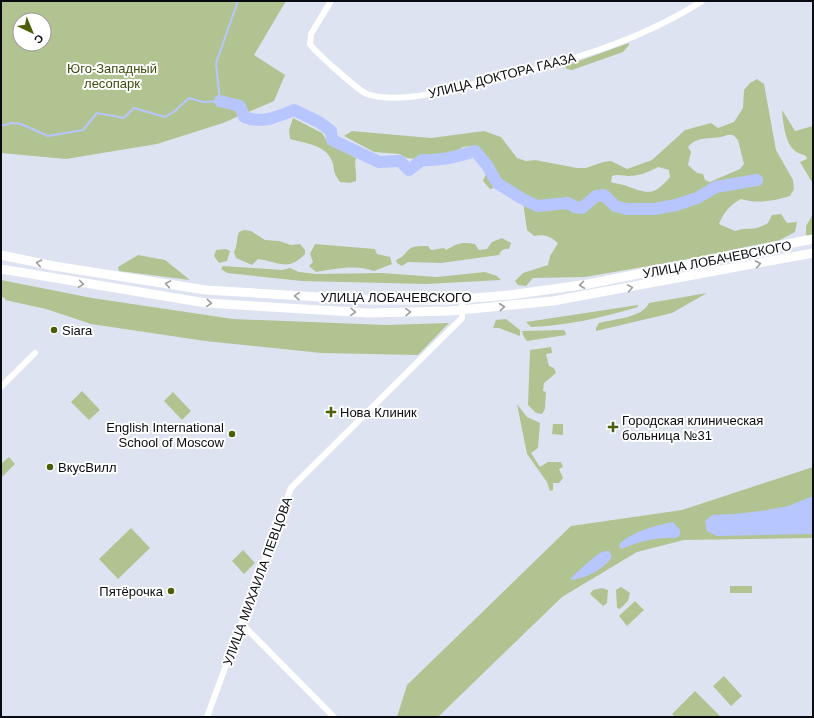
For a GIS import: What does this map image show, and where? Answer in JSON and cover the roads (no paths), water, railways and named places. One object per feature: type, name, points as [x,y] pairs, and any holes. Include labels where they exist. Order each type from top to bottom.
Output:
[{"type":"main road","name":"УЛИЦА ЛОБАЧЕВСКОГО","points":[[1,255],[54,266],[206,290],[369,300],[462,299],[588,284],[813,239]]},
{"type":"main road","name":"УЛИЦА ЛОБАЧЕВСКОГО","points":[[1,269],[206,303],[369,313],[463,311],[553,301],[813,253]]},
{"type":"street","name":"УЛИЦА ДОКТОРА ГААЗА","points":[[331,1],[311,34],[310,44],[326,60],[366,94],[383,97],[436,94],[561,63],[674,19],[702,1]]},
{"type":"street","points":[[462,299],[463,311]]},
{"type":"street","name":"УЛИЦА МИХАИЛА ПЕВЦОВА","points":[[207,717],[291,488],[420,358],[462,318],[463,311]]},
{"type":"street","points":[[1,387],[35,354]]},
{"type":"street","points":[[242,624],[334,717]]},
{"type":"water","points":[[813,496],[813,534],[717,536],[707,531],[705,521],[712,515],[767,510],[788,506]]},
{"type":"water","points":[[673,522],[680,530],[680,535],[676,538],[649,540],[622,549],[619,547],[620,543],[639,532]]},
{"type":"water","points":[[609,551],[612,557],[599,570],[588,576],[570,580],[600,553]]},
{"type":"waterway","points":[[1,126],[12,123],[21,124],[48,136],[83,130],[97,113],[124,118],[134,108],[165,117],[175,111],[189,98],[203,102],[220,101],[216,63],[238,1]]},
{"type":"waterway","points":[[220,101],[240,106],[244,117],[257,120],[269,119],[294,110],[319,122],[331,131],[332,140],[379,162],[400,161],[409,170],[422,160],[448,158],[475,151],[487,165],[497,183],[537,206],[568,203],[575,207],[582,208],[596,196],[604,195],[615,206],[627,209],[654,209],[676,205],[697,198],[716,187],[757,180]]},
{"type":"place","name":"Siara","points":[[54,330]]},
{"type":"place","name":"Нова Клиник","points":[[331,412]]},
{"type":"place","name":"Городская клиническая больница №31","points":[[613,427]]},
{"type":"place","name":"English International School of Moscow","points":[[232,434]]},
{"type":"place","name":"ВкусВилл","points":[[50,467]]},
{"type":"place","name":"Пятёрочка","points":[[171,591]]},
{"type":"park label","name":"Юго-Западный лесопарк","points":[[112,76]]}]
